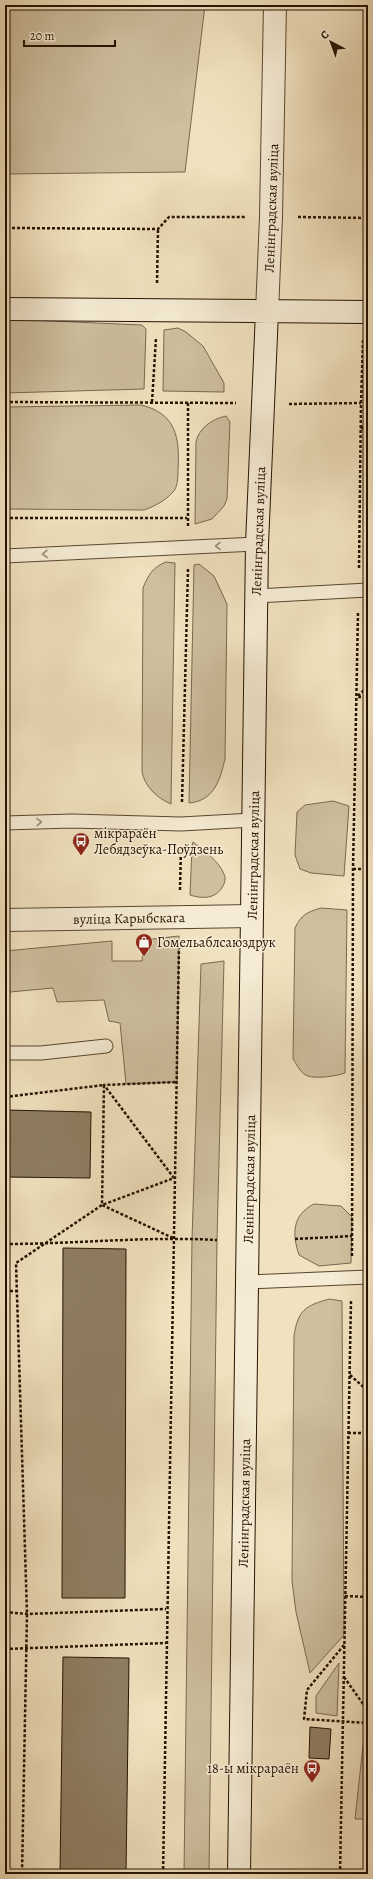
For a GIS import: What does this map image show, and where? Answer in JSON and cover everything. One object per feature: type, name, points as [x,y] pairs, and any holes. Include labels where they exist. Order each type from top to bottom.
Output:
[{"type":"main road","name":"Ленінградская вуліца","points":[[240,1874],[256,596],[271,217],[275,5]]},
{"type":"main road","points":[[5,309],[368,312]]},
{"type":"main road","name":"вуліца Карыбскага","points":[[5,920],[252,916]]},
{"type":"lane","points":[[5,556],[257,544]]},
{"type":"lane","points":[[256,596],[363,590]]},
{"type":"lane","points":[[5,823],[72,821],[181,824],[253,820]]},
{"type":"lane","points":[[5,1053],[41,1053],[106,1046]]},
{"type":"lane","points":[[247,1282],[368,1277]]},
{"type":"path","points":[[12,228],[158,229],[169,217],[368,218]]},
{"type":"path","points":[[363,346],[368,346]]},
{"type":"path","points":[[5,402],[188,402],[187,518],[189,547],[179,918],[162,1874]]},
{"type":"path","points":[[340,1874],[352,1236],[352,869],[363,590],[361,403]]},
{"type":"path","points":[[361,426],[368,427]]},
{"type":"path","points":[[361,426],[368,434]]},
{"type":"path","points":[[5,518],[187,518]]},
{"type":"path","points":[[358,697],[368,686]]},
{"type":"path","points":[[358,697],[368,697]]},
{"type":"path","points":[[352,869],[368,869]]},
{"type":"path","points":[[5,1097],[104,1085],[177,1082]]},
{"type":"path","points":[[104,1085],[174,1178]]},
{"type":"path","points":[[102,1205],[104,1085]]},
{"type":"path","points":[[22,1874],[27,1614],[16,1263],[102,1205],[174,1178]]},
{"type":"path","points":[[102,1205],[173,1238]]},
{"type":"path","points":[[295,1239],[352,1236]]},
{"type":"path","points":[[5,1244],[45,1244],[173,1238],[217,1240]]},
{"type":"path","points":[[5,1291],[17,1291]]},
{"type":"path","points":[[350,1375],[368,1391]]},
{"type":"path","points":[[348,1433],[368,1433]]},
{"type":"path","points":[[345,1596],[368,1597]]},
{"type":"path","points":[[5,1612],[27,1614],[166,1609]]},
{"type":"path","points":[[5,1649],[166,1643]]},
{"type":"path","points":[[344,1644],[307,1690],[304,1719],[368,1723]]},
{"type":"path","points":[[344,1677],[368,1711]]},
{"type":"shaded area","points":[[5,5],[205,5],[185,172],[5,174]]},
{"type":"shaded area","points":[[5,319],[142,325],[146,329],[144,389],[5,393]]},
{"type":"shaded area","points":[[178,328],[186,332],[203,346],[224,383],[224,392],[163,391],[164,330]]},
{"type":"shaded area","points":[[141,405],[162,414],[169,421],[176,437],[178,447],[177,481],[175,490],[167,498],[144,510],[5,509],[5,407]]},
{"type":"shaded area","points":[[226,416],[230,422],[227,499],[224,506],[212,519],[195,524],[196,442],[203,428],[216,419]]},
{"type":"shaded area","points":[[166,562],[175,563],[171,804],[152,791],[145,782],[142,771],[143,588],[152,572],[158,566]]},
{"type":"shaded area","points":[[199,564],[214,576],[227,604],[225,759],[218,782],[210,794],[198,801],[189,803],[194,565]]},
{"type":"shaded area","points":[[333,801],[349,806],[344,876],[311,873],[300,869],[295,855],[297,812],[305,805]]},
{"type":"shaded area","points":[[193,842],[215,860],[225,876],[223,886],[213,896],[200,897],[190,895]]},
{"type":"shaded area","points":[[321,908],[347,910],[345,1073],[332,1076],[312,1077],[303,1073],[293,1059],[295,928],[305,915]]},
{"type":"shaded area","points":[[179,936],[177,1082],[126,1084],[120,1023],[109,1021],[104,1000],[57,1002],[53,988],[10,992],[8,1011],[5,1012],[5,951],[112,941],[112,961],[142,961],[144,940]]},
{"type":"shaded area","points":[[224,961],[217,1240],[209,1874],[184,1874],[192,1239],[201,964]]},
{"type":"shaded area","points":[[314,1204],[341,1206],[352,1217],[351,1263],[319,1266],[299,1255],[295,1240],[298,1219],[307,1208]]},
{"type":"shaded area","points":[[329,1299],[342,1301],[344,1635],[310,1673],[296,1612],[292,1581],[294,1336],[298,1320],[304,1310],[314,1304]]},
{"type":"shaded area","points":[[366,1433],[368,1433],[368,1539],[365,1539]]},
{"type":"shaded area","points":[[339,1663],[337,1716],[316,1713],[316,1696]]},
{"type":"shaded area","points":[[365,1727],[368,1727],[368,1819],[355,1819]]},
{"type":"building","points":[[5,1110],[91,1112],[90,1178],[5,1177]]},
{"type":"building","points":[[63,1248],[126,1249],[125,1598],[62,1598]]},
{"type":"building","points":[[63,1657],[129,1658],[126,1874],[60,1874]]},
{"type":"building","points":[[310,1727],[331,1729],[329,1759],[309,1758]]},
{"type":"place","name":"мікрараён Лебядзеўка-Поўдзень","points":[[81,856]]},
{"type":"place","name":"Гомельаблсаюздрук","points":[[144,957]]},
{"type":"place","name":"18-ы мікрараён","points":[[312,1783]]}]
